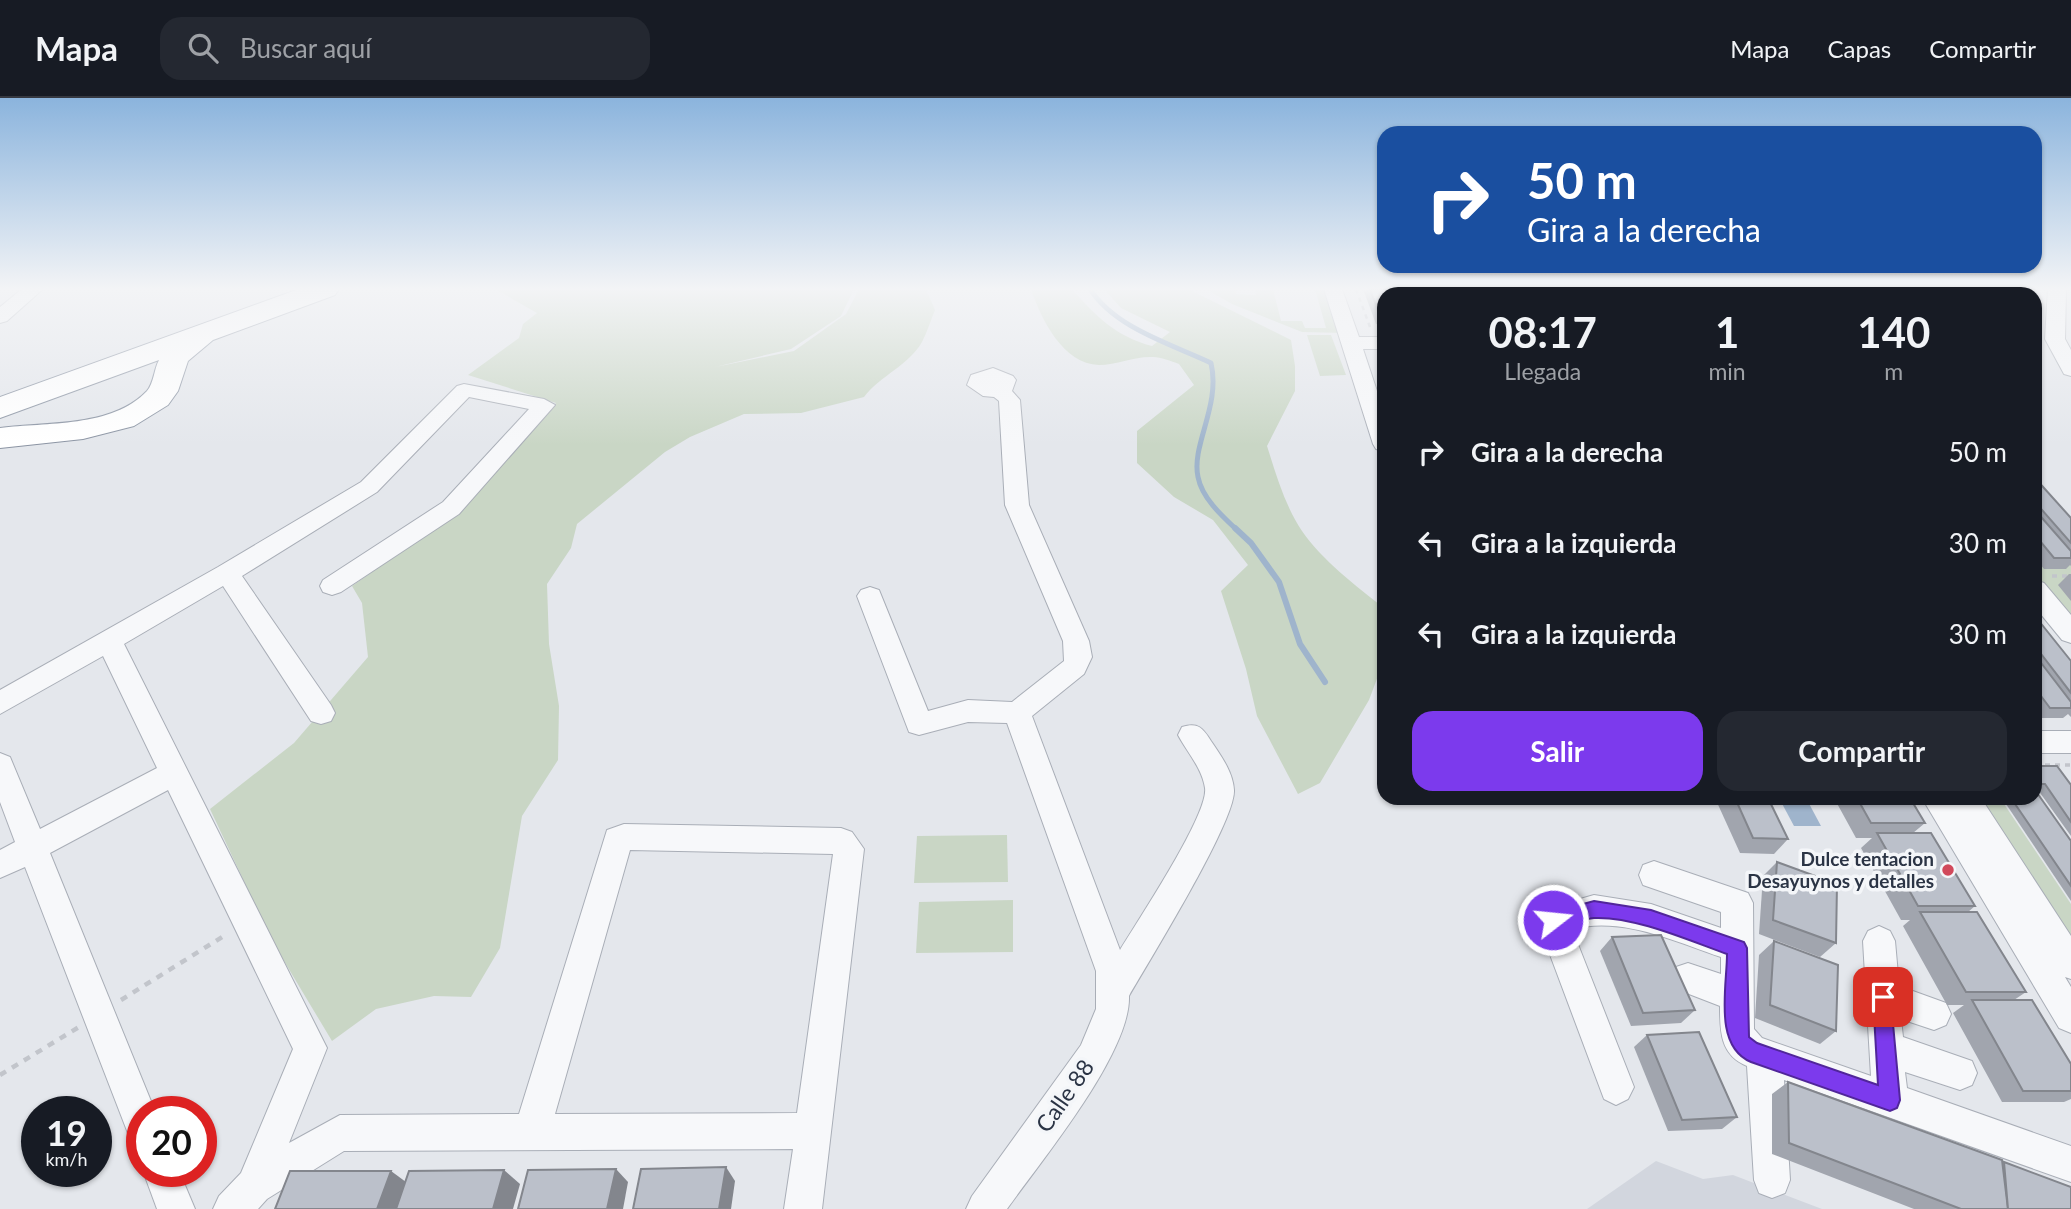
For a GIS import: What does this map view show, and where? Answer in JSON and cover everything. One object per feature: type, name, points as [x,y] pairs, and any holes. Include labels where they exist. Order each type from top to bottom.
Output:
[{"type":"highway","points":[[0,408],[188,341]]},
{"type":"highway","points":[[0,438],[96,426],[131,415],[160,396],[167,380],[170,362],[179,352],[200,341]]},
{"type":"highway","points":[[75,382],[123,373],[150,374],[167,380]]},
{"type":"street","points":[[1350,341],[1377,423]]},
{"type":"street","points":[[2056,341],[2071,370]]},
{"type":"street","points":[[0,703],[227,573],[369,487],[464,390],[544,405],[451,508],[332,586]]},
{"type":"street","points":[[870,596],[919,724],[968,711],[1017,713],[1075,667],[1079,657],[1076,641],[1017,505],[1009,400],[999,390]]},
{"type":"street","points":[[227,573],[321,713]]},
{"type":"street","points":[[2042,588],[2071,633]]},
{"type":"street","points":[[109,641],[310,1048],[243,1198]]},
{"type":"street","points":[[1017,713],[1112,982]]},
{"type":"street","points":[[1112,982],[1206,831],[1220,791],[1214,769],[1192,735]]},
{"type":"street","points":[[2042,754],[2070,761]]},
{"type":"street","points":[[0,765],[131,1096]]},
{"type":"street","points":[[0,865],[174,773]]},
{"type":"street","points":[[1941,805],[2071,1017]]},
{"type":"street","points":[[1969,805],[2071,964]]},
{"type":"street","points":[[532,1131],[618,839],[841,841],[849,849],[803,1209]]},
{"type":"street","points":[[1654,876],[1737,903],[1737,1036],[1751,1051],[2071,1164]]},
{"type":"street","points":[[1616,1087],[1553,920],[1594,909],[1651,918],[1737,948]]},
{"type":"street","points":[[1879,941],[1890,1100]]},
{"type":"street","points":[[1688,978],[1737,996]]},
{"type":"street","name":"Calle 88","points":[[985,1209],[1093,1057],[1113,1009],[1112,982]]},
{"type":"street","points":[[1883,997],[1934,1014]]},
{"type":"street","points":[[1886,1048],[1960,1073]]},
{"type":"street","points":[[1763,1056],[1768,1093],[1772,1180]]},
{"type":"street","points":[[243,1198],[340,1133],[812,1131]]},
{"type":"street","points":[[2028,1149],[2034,1185]]},
{"type":"street","points":[[167,1187],[176,1209]]},
{"type":"path","points":[[2042,582],[2071,576]]},
{"type":"path","points":[[2042,754],[2070,761]]},
{"type":"path","points":[[2042,754],[2053,770]]},
{"type":"path","points":[[0,1075],[247,922]]},
{"type":"shaded area","points":[[1656,1161],[1703,1179],[1733,1175],[1822,1209],[1587,1209]]},
{"type":"green space","points":[[515,341],[803,341],[791,349],[715,367],[794,351],[808,341],[922,341],[902,364],[864,397],[801,413],[744,414],[690,437],[665,452],[577,524],[571,548],[547,584],[549,644],[559,706],[558,760],[522,816],[500,948],[471,997],[434,996],[376,1009],[332,1041],[272,941],[210,809],[294,743],[368,657],[362,603],[352,586],[456,513],[556,403],[468,375]]},
{"type":"green space","points":[[1058,341],[1136,341],[1152,346],[1159,341],[1291,341],[1295,391],[1267,446],[1291,511],[1302,531],[1340,572],[1377,602],[1377,679],[1369,700],[1320,783],[1298,794],[1257,716],[1246,669],[1221,591],[1248,565],[1213,520],[1174,497],[1137,463],[1137,431],[1194,385],[1179,364],[1163,358],[1146,357],[1099,365],[1086,363]]},
{"type":"green space","points":[[1309,341],[1333,341],[1346,375],[1320,376]]},
{"type":"green space","points":[[2042,497],[2071,530],[2071,618],[2042,583]]},
{"type":"green space","points":[[1969,805],[2005,805],[2071,904],[2071,964]]},
{"type":"green space","points":[[1007,835],[1008,882],[914,883],[917,836]]},
{"type":"green space","points":[[1013,900],[1013,952],[916,953],[919,902]]},
{"type":"water","points":[[1783,805],[1810,805],[1821,826],[1794,826]]},
{"type":"building","points":[[2042,486],[2071,518],[2071,543],[2042,510]]},
{"type":"building","points":[[2042,518],[2071,551],[2071,558],[2054,558],[2042,543]]},
{"type":"building","points":[[2042,625],[2071,661],[2071,693],[2042,655]]},
{"type":"building","points":[[2042,664],[2071,702],[2071,708],[2050,708],[2042,697]]},
{"type":"building","points":[[2042,766],[2057,766],[2071,785],[2071,822],[2045,784],[2042,784]]},
{"type":"building","points":[[2042,800],[2071,841],[2071,886],[2016,805],[2042,805]]},
{"type":"building","points":[[1738,805],[1771,805],[1788,839],[1753,838]]},
{"type":"building","points":[[1861,805],[1914,805],[1925,823],[1871,823]]},
{"type":"building","points":[[1877,833],[1931,833],[1975,906],[1918,906]]},
{"type":"building","points":[[1777,862],[1837,884],[1836,943],[1773,920]]},
{"type":"building","points":[[1920,912],[1977,912],[2026,992],[1966,992]]},
{"type":"building","points":[[1661,935],[1695,1010],[1643,1013],[1612,937]]},
{"type":"building","points":[[1774,941],[1838,965],[1836,1031],[1770,1005]]},
{"type":"building","points":[[1972,1000],[2032,1000],[2071,1064],[2071,1091],[2023,1091]]},
{"type":"building","points":[[1699,1032],[1737,1117],[1682,1120],[1647,1035]]},
{"type":"building","points":[[1788,1082],[2002,1160],[2008,1209],[1961,1209],[1789,1143]]},
{"type":"building","points":[[2004,1162],[2071,1187],[2071,1209],[2008,1209]]},
{"type":"building","points":[[726,1167],[719,1209],[633,1209],[641,1169]]},
{"type":"building","points":[[616,1169],[607,1209],[518,1209],[528,1170]]},
{"type":"building","points":[[504,1170],[493,1209],[396,1209],[409,1171]]},
{"type":"building","points":[[290,1171],[391,1171],[377,1209],[275,1209]]},
{"type":"waterway","points":[[1160,341],[1211,363],[1212,394],[1198,452],[1198,477],[1208,499],[1237,530]]},
{"type":"waterway","points":[[1235,528],[1251,543],[1279,582],[1300,644],[1325,682]]},
{"type":"place","name":"Dulce tentacion Desayuynos y detalles","points":[[1948,870]]},
{"type":"route","points":[[1553,920],[1594,909],[1651,918],[1737,948],[1737,1036],[1742,1044],[1751,1051],[1890,1100],[1883,997]]}]
